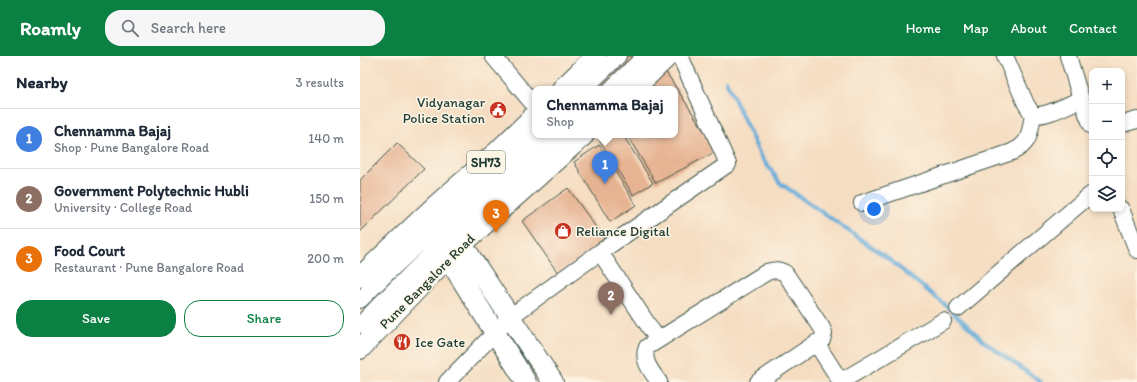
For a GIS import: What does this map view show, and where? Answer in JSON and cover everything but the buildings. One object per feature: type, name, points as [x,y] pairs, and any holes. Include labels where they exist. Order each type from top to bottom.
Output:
[{"type":"main road","points":[[565,86],[596,56]]},
{"type":"main road","points":[[637,86],[668,56]]},
{"type":"main road","name":"Pune Bangalore Road","points":[[360,349],[499,150],[532,118]]},
{"type":"main road","name":"Pune Bangalore Road","points":[[360,277],[442,232],[580,138]]},
{"type":"main road","points":[[442,232],[510,317],[553,382]]},
{"type":"main road","points":[[442,232],[494,333],[526,382]]},
{"type":"street","points":[[494,56],[532,102]]},
{"type":"street","points":[[587,86],[618,56]]},
{"type":"street","points":[[614,86],[645,56]]},
{"type":"street","points":[[447,382],[510,317],[600,252],[728,164],[680,56]]},
{"type":"street","points":[[862,203],[1012,152],[1021,147],[1027,141],[1033,115],[1026,104],[1005,56]]},
{"type":"street","points":[[1068,56],[1081,99],[1089,119]]},
{"type":"street","points":[[1033,115],[1038,116],[1045,114],[1081,99]]},
{"type":"street","points":[[1125,123],[1137,120]]},
{"type":"street","points":[[360,325],[397,287],[442,232],[534,138]]},
{"type":"street","points":[[360,300],[556,138]]},
{"type":"street","points":[[958,308],[1089,197]]},
{"type":"street","points":[[1122,212],[1137,250]]},
{"type":"street","points":[[600,252],[658,340]]},
{"type":"street","points":[[659,382],[645,359],[647,347],[767,272],[780,270],[785,273],[824,333],[822,340],[758,382]]},
{"type":"street","points":[[816,343],[840,382],[943,321]]},
{"type":"waterway","points":[[726,81],[760,155],[780,183],[886,257],[944,304],[986,343],[1041,382]]},
{"type":"place","name":"Vidyanagar Police Station","points":[[498,110]]},
{"type":"place","name":"Chennamma Bajaj","points":[[605,184]]},
{"type":"place","name":"Reliance Digital","points":[[563,231]]},
{"type":"place","name":"Food Court","points":[[496,233]]},
{"type":"place","name":"Government Polytechnic Hubli","points":[[611,315]]},
{"type":"place","name":"Ice Gate","points":[[402,342]]}]
